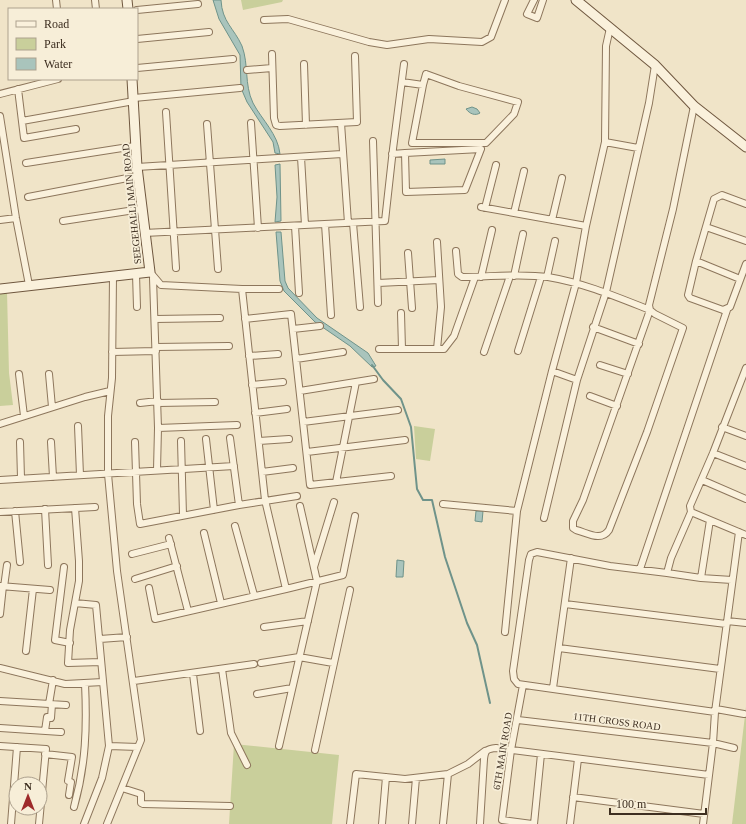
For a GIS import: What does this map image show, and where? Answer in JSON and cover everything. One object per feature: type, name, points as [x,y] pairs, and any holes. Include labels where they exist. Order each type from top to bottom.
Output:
[{"type":"street","points":[[264,20],[288,19],[369,42],[387,45],[429,38],[482,42],[491,38],[505,0]]},
{"type":"street","points":[[534,0],[528,14],[537,18],[543,0]]},
{"type":"street","points":[[576,0],[655,65],[694,106],[746,147]]},
{"type":"street","points":[[138,10],[198,4]]},
{"type":"street","points":[[505,632],[517,511],[576,283],[586,226],[605,142],[606,46],[610,28]]},
{"type":"street","points":[[138,39],[209,32]]},
{"type":"street","points":[[272,54],[274,118],[276,125],[357,122],[355,56]]},
{"type":"street","points":[[138,68],[233,59]]},
{"type":"street","points":[[304,64],[306,125]]},
{"type":"street","points":[[144,233],[386,221],[392,154],[404,64]]},
{"type":"street","points":[[544,518],[577,380],[593,327],[606,292],[655,65]]},
{"type":"street","points":[[247,70],[272,68]]},
{"type":"street","points":[[426,74],[459,86],[518,102],[514,114],[486,143],[412,143],[424,85],[426,74]]},
{"type":"street","points":[[0,94],[54,80]]},
{"type":"street","name":"SEEGEHALLI MAIN ROAD","points":[[0,289],[113,276],[136,274],[152,275],[144,233],[137,172],[132,80]]},
{"type":"street","points":[[402,82],[424,85]]},
{"type":"street","points":[[22,121],[134,100],[240,88]]},
{"type":"street","points":[[18,89],[24,138],[76,129]]},
{"type":"street","points":[[456,251],[458,274],[462,277],[544,277],[576,283],[606,292],[650,310],[683,328],[647,432],[609,530],[604,536],[600,537],[573,528],[573,521],[583,500],[650,310],[649,305],[673,209],[694,106]]},
{"type":"street","points":[[166,112],[175,232],[176,268]]},
{"type":"street","points":[[0,116],[16,218],[30,285]]},
{"type":"street","points":[[251,123],[258,228]]},
{"type":"street","points":[[341,123],[342,154],[360,307]]},
{"type":"street","points":[[207,124],[218,269]]},
{"type":"street","points":[[373,141],[378,303]]},
{"type":"street","points":[[605,142],[638,148]]},
{"type":"street","points":[[26,163],[135,146]]},
{"type":"street","points":[[392,154],[404,153],[481,149],[465,190],[406,192],[404,153]]},
{"type":"street","points":[[28,197],[169,164],[210,163],[342,154]]},
{"type":"street","points":[[301,157],[305,225]]},
{"type":"street","points":[[496,165],[483,207],[586,226]]},
{"type":"street","points":[[514,213],[524,171]]},
{"type":"street","points":[[552,220],[562,178]]},
{"type":"street","points":[[727,310],[723,310],[690,298],[688,291],[714,198],[717,196],[728,196],[746,204]]},
{"type":"street","points":[[63,221],[141,209]]},
{"type":"street","points":[[0,220],[16,218]]},
{"type":"street","points":[[325,224],[330,316]]},
{"type":"street","points":[[295,226],[299,293]]},
{"type":"street","points":[[706,227],[746,241]]},
{"type":"street","points":[[379,349],[444,349],[454,336],[478,277],[492,230]]},
{"type":"street","points":[[484,352],[512,276],[523,234]]},
{"type":"street","points":[[518,351],[555,241]]},
{"type":"street","points":[[437,242],[441,307],[437,349]]},
{"type":"street","points":[[408,253],[412,308]]},
{"type":"street","points":[[696,261],[740,279]]},
{"type":"street","points":[[640,570],[727,310],[730,307],[746,264]]},
{"type":"street","points":[[136,274],[137,308]]},
{"type":"street","points":[[152,275],[161,285],[242,289],[278,289]]},
{"type":"street","points":[[152,275],[158,402],[156,470]]},
{"type":"street","points":[[107,824],[141,740],[134,681],[117,571],[108,474],[113,276]]},
{"type":"street","points":[[378,283],[439,280]]},
{"type":"street","points":[[242,289],[265,500],[286,589]]},
{"type":"street","points":[[401,313],[402,349]]},
{"type":"street","points":[[245,319],[291,314],[310,485],[391,476]]},
{"type":"street","points":[[155,319],[220,318]]},
{"type":"street","points":[[293,329],[320,326]]},
{"type":"street","points":[[593,327],[639,344]]},
{"type":"street","points":[[112,352],[229,346]]},
{"type":"street","points":[[296,359],[343,352]]},
{"type":"street","points":[[249,356],[278,354]]},
{"type":"street","points":[[600,365],[628,374]]},
{"type":"street","points":[[667,573],[671,558],[691,512],[690,506],[713,453],[746,368]]},
{"type":"street","points":[[552,371],[577,380]]},
{"type":"street","points":[[19,374],[24,416]]},
{"type":"street","points":[[49,374],[52,407]]},
{"type":"street","points":[[300,391],[374,379]]},
{"type":"street","points":[[252,385],[283,382]]},
{"type":"street","points":[[336,482],[356,382]]},
{"type":"street","points":[[0,424],[52,407],[110,391]]},
{"type":"street","points":[[590,396],[617,406]]},
{"type":"street","points":[[140,403],[215,402]]},
{"type":"street","points":[[255,413],[287,410]]},
{"type":"street","points":[[303,422],[398,410]]},
{"type":"street","points":[[158,428],[237,425]]},
{"type":"street","points":[[78,426],[80,475]]},
{"type":"street","points":[[722,427],[746,436]]},
{"type":"street","points":[[230,438],[239,505]]},
{"type":"street","points":[[206,439],[214,510]]},
{"type":"street","points":[[258,441],[289,439]]},
{"type":"street","points":[[307,452],[405,440]]},
{"type":"street","points":[[181,441],[183,515]]},
{"type":"street","points":[[20,442],[21,478]]},
{"type":"street","points":[[51,442],[53,477]]},
{"type":"street","points":[[135,442],[137,504],[140,524],[265,500],[297,496]]},
{"type":"street","points":[[713,453],[746,466]]},
{"type":"street","points":[[0,480],[234,466]]},
{"type":"street","points":[[262,472],[293,468]]},
{"type":"street","points":[[702,480],[746,499]]},
{"type":"street","points":[[314,568],[334,502]]},
{"type":"street","points":[[443,504],[517,511]]},
{"type":"street","points":[[278,746],[317,581],[300,506]]},
{"type":"street","points":[[75,508],[79,561],[75,602],[70,630],[68,662],[101,662]]},
{"type":"street","points":[[0,512],[95,508]]},
{"type":"street","points":[[45,509],[48,565]]},
{"type":"street","points":[[15,511],[20,562]]},
{"type":"street","points":[[691,512],[746,535]]},
{"type":"street","points":[[149,588],[155,619],[343,575],[355,516]]},
{"type":"street","points":[[701,578],[710,520]]},
{"type":"street","points":[[235,526],[254,595]]},
{"type":"street","points":[[703,824],[720,669],[739,532]]},
{"type":"street","points":[[204,533],[221,603]]},
{"type":"street","points":[[132,554],[170,541],[188,611]]},
{"type":"street","points":[[732,580],[701,578],[610,566],[537,552],[531,554],[513,671],[514,679],[518,684],[523,685],[744,714]]},
{"type":"street","points":[[553,688],[571,558]]},
{"type":"street","points":[[0,614],[2,586],[7,565]]},
{"type":"street","points":[[135,579],[177,566]]},
{"type":"street","points":[[64,567],[55,640],[70,643]]},
{"type":"street","points":[[2,586],[50,590]]},
{"type":"street","points":[[26,651],[33,589]]},
{"type":"street","points":[[315,750],[350,590]]},
{"type":"street","points":[[75,602],[96,605],[109,746],[102,778],[84,824]]},
{"type":"street","points":[[565,604],[746,623]]},
{"type":"street","points":[[264,627],[308,621]]},
{"type":"street","points":[[100,639],[127,637]]},
{"type":"street","points":[[558,648],[720,669]]},
{"type":"street","points":[[261,663],[299,657],[333,663]]},
{"type":"street","points":[[134,681],[222,670],[254,664]]},
{"type":"street","points":[[0,668],[65,684],[102,682]]},
{"type":"street","points":[[222,670],[231,734],[247,765]]},
{"type":"street","points":[[192,674],[200,731]]},
{"type":"street","points":[[45,732],[48,717],[50,718],[53,680]]},
{"type":"street","points":[[74,807],[82,780],[85,755],[87,720],[85,683]]},
{"type":"street","name":"6TH MAIN ROAD","points":[[523,685],[518,720],[511,750],[502,820],[533,824]]},
{"type":"street","points":[[257,694],[292,688]]},
{"type":"street","points":[[0,701],[66,705]]},
{"type":"street","name":"11TH CROSS ROAD","points":[[518,720],[713,743],[734,748]]},
{"type":"street","points":[[0,728],[61,732]]},
{"type":"street","points":[[0,746],[46,749],[39,824]]},
{"type":"street","points":[[109,746],[138,747]]},
{"type":"street","points":[[11,824],[17,748]]},
{"type":"street","points":[[350,824],[356,774],[405,780],[448,774],[468,764],[488,749],[496,748],[709,775]]},
{"type":"street","points":[[480,824],[485,751]]},
{"type":"street","points":[[45,754],[72,757],[68,781],[71,782],[68,795]]},
{"type":"street","points":[[533,824],[541,754]]},
{"type":"street","points":[[570,824],[578,759]]},
{"type":"street","points":[[443,824],[448,774]]},
{"type":"street","points":[[382,824],[386,778]]},
{"type":"street","points":[[412,824],[416,778]]},
{"type":"street","points":[[122,788],[141,794],[141,803],[143,804],[230,806]]},
{"type":"street","points":[[573,797],[704,814]]},
{"type":"green space","points":[[241,0],[283,0],[282,2],[243,10]]},
{"type":"green space","points":[[7,292],[9,373],[13,405],[0,406],[0,294]]},
{"type":"green space","points":[[414,426],[435,429],[430,461],[416,459]]},
{"type":"green space","points":[[746,707],[746,824],[732,824]]},
{"type":"green space","points":[[234,744],[339,755],[332,824],[229,824]]},
{"type":"water","points":[[213,0],[221,0],[226,19],[242,46],[250,96],[273,134],[279,147],[280,154],[275,153],[273,142],[247,102],[241,88],[240,55],[219,19]]},
{"type":"water","points":[[472,107],[477,109],[480,113],[473,114],[466,109]]},
{"type":"water","points":[[445,159],[445,164],[430,164],[430,160]]},
{"type":"water","points":[[280,164],[281,221],[275,222],[277,197],[275,165]]},
{"type":"water","points":[[276,232],[281,232],[285,281],[288,288],[317,318],[368,353],[376,366],[372,367],[350,346],[315,322],[284,291],[280,281]]},
{"type":"water","points":[[476,511],[483,511],[482,522],[475,521]]},
{"type":"water","points":[[397,560],[404,561],[403,577],[396,577]]},
{"type":"waterway","points":[[372,365],[383,380],[401,399],[411,427],[417,489],[423,500],[432,500],[445,557],[467,623],[477,645],[490,703]]}]
